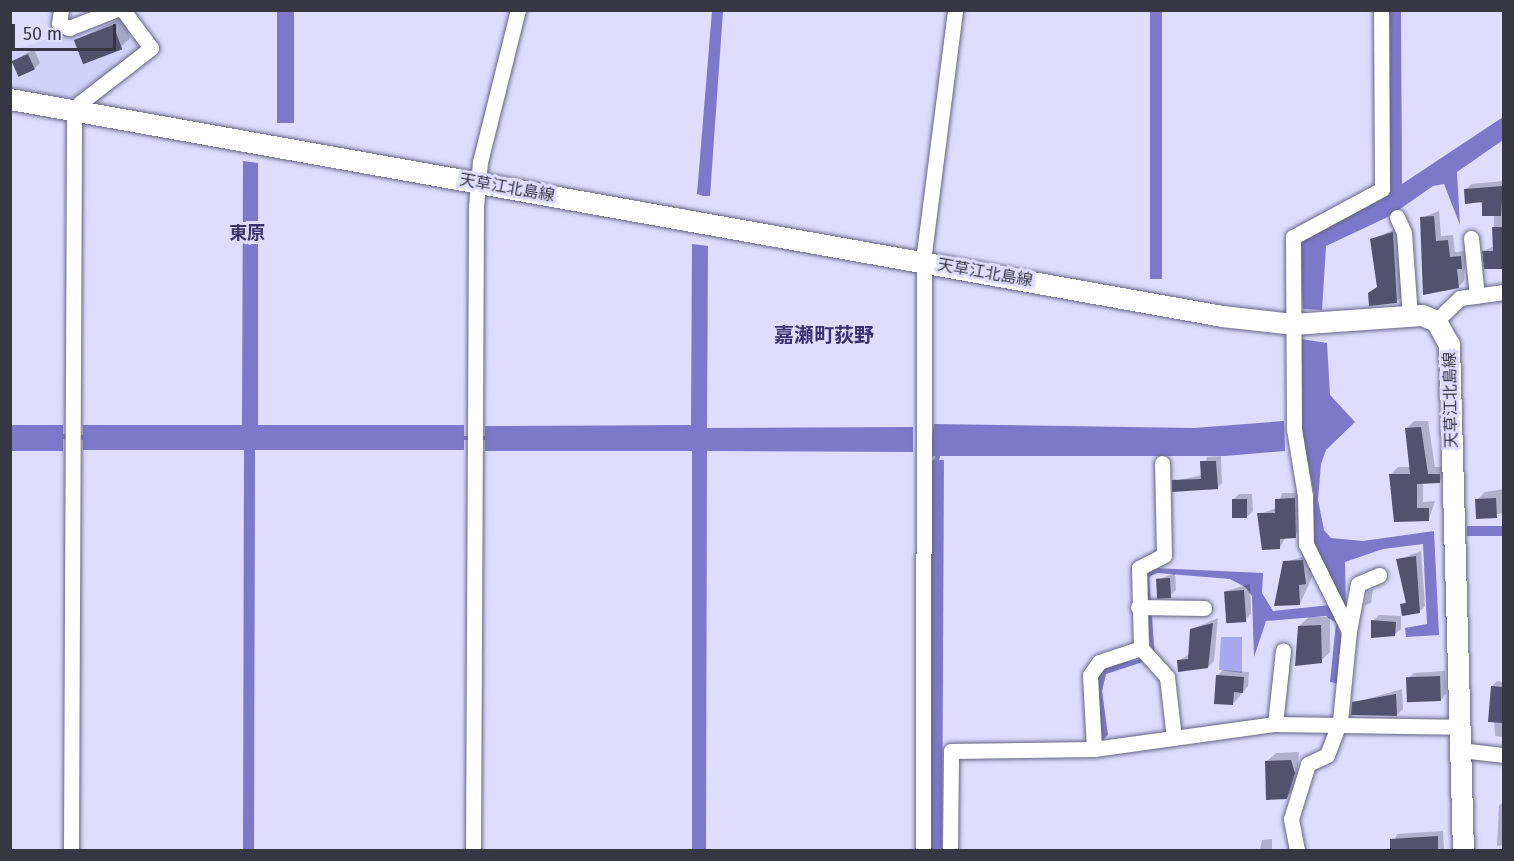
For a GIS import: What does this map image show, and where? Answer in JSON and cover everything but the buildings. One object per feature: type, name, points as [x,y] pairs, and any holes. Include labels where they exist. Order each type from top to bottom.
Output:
[{"type":"street","points":[[61,10],[63,28],[115,10]]},
{"type":"street","points":[[71,850],[73,436],[78,111],[80,103],[151,48],[123,10]]},
{"type":"street","points":[[473,850],[478,183],[518,10]]},
{"type":"street","points":[[923,850],[924,262],[955,10]]},
{"type":"street","points":[[1349,632],[1306,544],[1305,496],[1294,429],[1293,237],[1382,189],[1381,10]]},
{"type":"street","name":"天草江北島線","points":[[10,99],[924,262],[1293,324],[1410,316],[1436,321],[1449,344],[1463,850]]},
{"type":"street","points":[[1397,217],[1404,233],[1410,316]]},
{"type":"street","points":[[1471,238],[1477,296]]},
{"type":"street","points":[[1436,321],[1460,298],[1503,292]]},
{"type":"street","points":[[1162,463],[1164,555],[1139,568],[1138,607],[1148,654],[1167,677],[1173,698],[1174,738]]},
{"type":"street","points":[[1297,850],[1291,819],[1308,764],[1327,754],[1336,726],[1358,584],[1379,575]]},
{"type":"street","points":[[1138,607],[1204,608]]},
{"type":"street","points":[[1275,724],[1283,650]]},
{"type":"street","points":[[1094,749],[1090,675],[1100,662],[1148,654]]},
{"type":"street","points":[[950,850],[951,751],[1094,749],[1275,724],[1459,727]]},
{"type":"street","points":[[1460,750],[1503,755]]},
{"type":"shaded area","points":[[277,11],[294,11],[294,123],[277,123]]},
{"type":"shaded area","points":[[712,11],[723,11],[710,196],[703,196],[697,194]]},
{"type":"shaded area","points":[[1150,11],[1162,11],[1162,279],[1150,279]]},
{"type":"shaded area","points":[[1386,11],[1401,11],[1402,184],[1503,117],[1503,140],[1457,172],[1460,225],[1444,184],[1433,186],[1390,216],[1326,246],[1322,310],[1303,309],[1298,241],[1388,191]]},
{"type":"shaded area","points":[[120,13],[145,47],[77,100],[11,87],[10,52]]},
{"type":"shaded area","points":[[243,161],[258,163],[258,425],[464,425],[464,450],[255,450],[254,850],[243,850],[244,450],[83,450],[83,425],[242,425]]},
{"type":"shaded area","points":[[692,244],[708,246],[707,428],[913,427],[913,452],[707,451],[706,850],[692,850],[692,451],[485,451],[485,426],[691,425]]},
{"type":"shaded area","points":[[1301,339],[1327,343],[1330,395],[1355,422],[1326,450],[1321,464],[1318,500],[1324,530],[1331,538],[1363,541],[1434,531],[1439,635],[1406,637],[1405,628],[1427,624],[1423,544],[1383,549],[1345,562],[1346,610],[1311,542],[1314,494],[1302,433]]},
{"type":"shaded area","points":[[1284,421],[1285,451],[1225,456],[929,456],[934,424],[1194,428]]},
{"type":"shaded area","points":[[11,425],[63,425],[63,451],[11,451]]},
{"type":"shaded area","points":[[929,460],[944,460],[942,850],[930,850]]},
{"type":"shaded area","points":[[1467,526],[1503,526],[1503,536],[1467,536]]},
{"type":"shaded area","points":[[1154,568],[1263,573],[1262,593],[1273,611],[1330,605],[1344,644],[1340,684],[1330,682],[1336,623],[1326,616],[1266,621],[1254,657],[1252,596],[1245,587],[1230,579],[1157,573],[1149,577],[1155,658],[1106,674],[1102,691],[1108,735],[1102,740],[1097,677],[1105,666],[1142,659],[1151,649],[1143,591],[1145,571]]},
{"type":"shaded area","points":[[1221,637],[1242,637],[1242,673],[1219,670]]},
{"type":"waterway","points":[[63,436],[83,437]]},
{"type":"waterway","points":[[464,438],[485,438]]},
{"type":"waterway","points":[[936,460],[937,456]]},
{"type":"district","name":"東原","points":[[247,233]]},
{"type":"district","name":"嘉瀬町荻野","points":[[824,335]]}]
